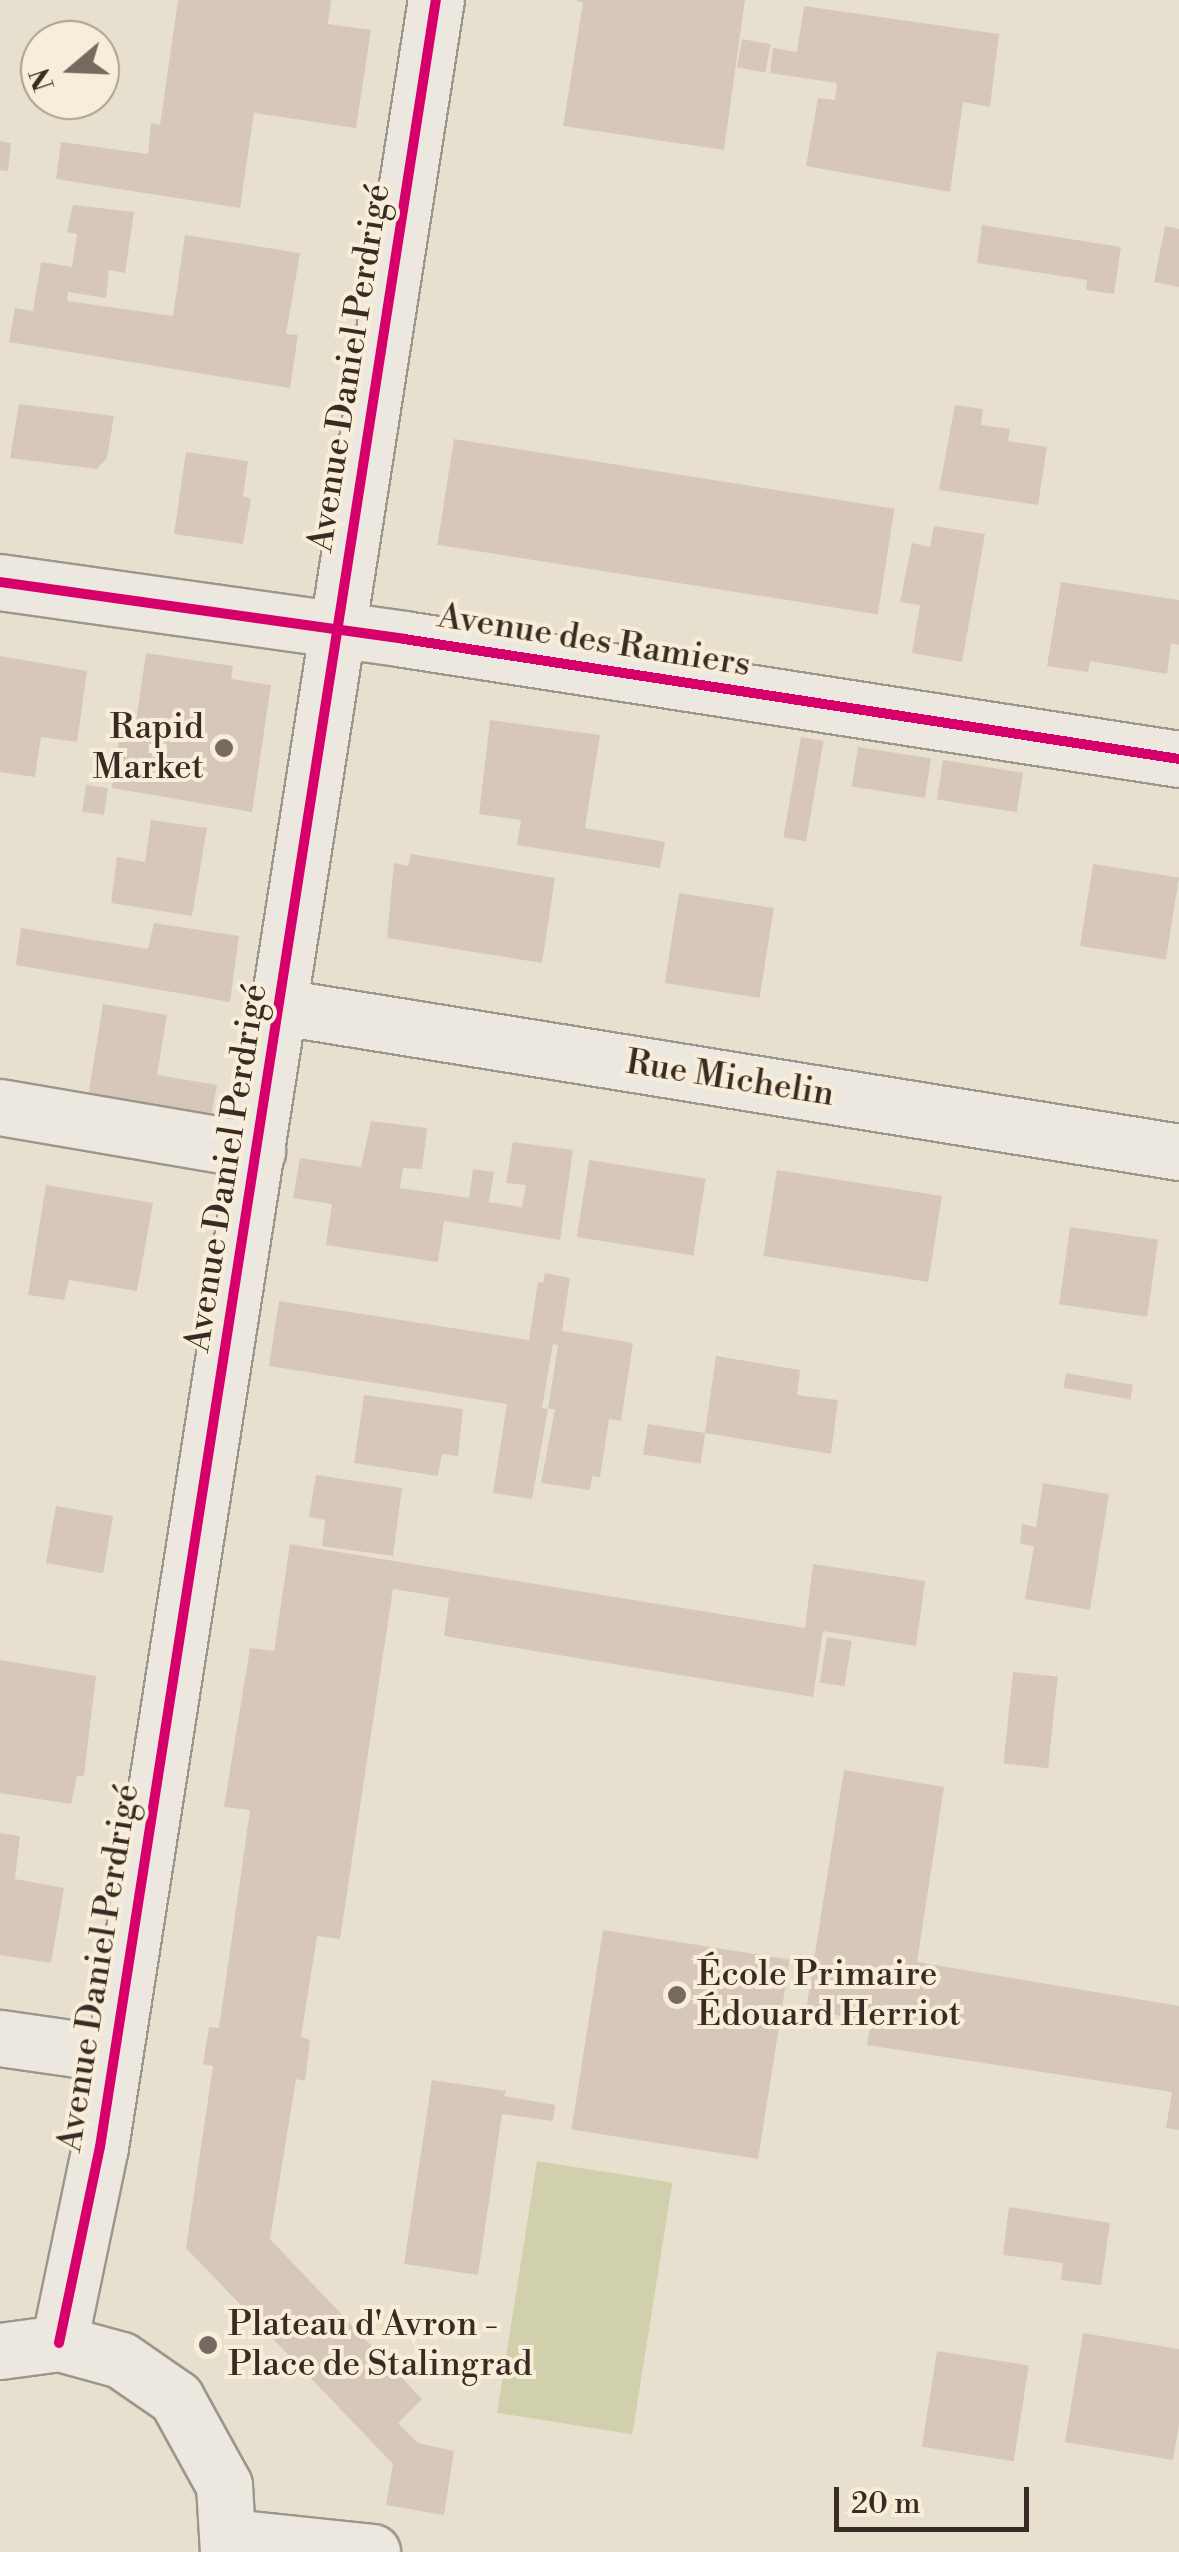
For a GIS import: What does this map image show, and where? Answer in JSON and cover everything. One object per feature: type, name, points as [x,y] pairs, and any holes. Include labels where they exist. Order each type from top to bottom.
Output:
[{"type":"street","name":"Avenue Daniel Perdrigé","points":[[59,2343],[100,2147],[436,0]]},
{"type":"street","name":"Avenue des Ramiers","points":[[0,582],[1179,760]]},
{"type":"street","name":"Rue Michelin","points":[[281,1007],[1179,1152]]},
{"type":"street","points":[[0,1108],[257,1151]]},
{"type":"street","points":[[0,2038],[113,2054]]},
{"type":"street","points":[[0,2351],[59,2343],[122,2360],[176,2398],[224,2485],[229,2544],[372,2552]]},
{"type":"green space","points":[[537,2161],[672,2182],[632,2434],[497,2413]]},
{"type":"building","points":[[178,0],[331,0],[328,24],[371,30],[356,128],[254,113],[240,208],[56,179],[61,142],[148,154],[151,123],[160,125]]},
{"type":"building","points":[[575,0],[745,0],[724,150],[563,126],[583,3]]},
{"type":"building","points":[[804,6],[999,34],[990,107],[963,102],[950,192],[806,166],[818,98],[835,100],[837,83],[770,73],[773,48],[797,52]]},
{"type":"building","points":[[742,39],[771,44],[766,73],[737,68]]},
{"type":"building","points":[[0,141],[11,143],[8,171],[0,170]]},
{"type":"building","points":[[73,205],[134,212],[125,273],[109,270],[106,298],[68,292],[67,301],[173,316],[185,235],[300,253],[286,334],[298,335],[290,388],[9,342],[15,308],[33,311],[41,262],[72,267],[77,234],[67,232]]},
{"type":"building","points":[[982,225],[1121,247],[1114,294],[1086,290],[1087,280],[977,263]]},
{"type":"building","points":[[1165,226],[1179,229],[1179,287],[1154,282]]},
{"type":"building","points":[[19,404],[114,416],[107,458],[97,469],[10,458]]},
{"type":"building","points":[[955,405],[983,409],[981,425],[1010,429],[1008,441],[1047,447],[1038,505],[939,490]]},
{"type":"building","points":[[454,439],[895,509],[878,614],[437,545]]},
{"type":"building","points":[[186,452],[248,461],[243,496],[251,499],[243,544],[174,534]]},
{"type":"building","points":[[934,526],[985,534],[962,662],[912,653],[920,605],[900,602],[912,543],[930,547]]},
{"type":"building","points":[[1061,582],[1179,600],[1179,645],[1171,643],[1167,674],[1090,661],[1088,672],[1047,666]]},
{"type":"building","points":[[146,653],[233,666],[231,679],[271,685],[252,812],[112,788],[120,733],[134,735]]},
{"type":"building","points":[[0,656],[87,671],[77,742],[41,737],[35,777],[0,772]]},
{"type":"building","points":[[490,720],[600,735],[585,828],[665,842],[660,868],[517,845],[521,820],[479,814]]},
{"type":"building","points":[[801,737],[824,741],[806,841],[783,837]]},
{"type":"building","points":[[858,747],[931,759],[925,798],[852,787]]},
{"type":"building","points":[[943,760],[1023,773],[1017,812],[937,800]]},
{"type":"building","points":[[86,785],[108,788],[104,815],[82,812]]},
{"type":"building","points":[[151,820],[207,828],[192,916],[111,903],[117,857],[145,862]]},
{"type":"building","points":[[411,854],[555,878],[542,963],[387,938],[394,863],[408,866]]},
{"type":"building","points":[[1093,864],[1179,878],[1166,960],[1080,946]]},
{"type":"building","points":[[679,893],[774,908],[760,998],[665,983]]},
{"type":"building","points":[[154,923],[239,936],[230,1002],[16,965],[21,928],[148,949]]},
{"type":"building","points":[[103,1004],[167,1015],[157,1075],[217,1085],[211,1117],[88,1097]]},
{"type":"building","points":[[371,1121],[427,1128],[422,1169],[403,1168],[400,1188],[469,1198],[473,1169],[494,1172],[489,1202],[522,1207],[526,1185],[506,1183],[513,1142],[573,1150],[560,1240],[444,1221],[438,1262],[326,1245],[332,1204],[293,1198],[300,1158],[361,1167]]},
{"type":"building","points":[[589,1160],[706,1178],[693,1255],[577,1237]]},
{"type":"building","points":[[777,1170],[942,1196],[928,1282],[763,1256]]},
{"type":"building","points":[[46,1185],[153,1203],[137,1291],[69,1280],[64,1300],[28,1295]]},
{"type":"building","points":[[1070,1227],[1158,1239],[1147,1317],[1059,1304]]},
{"type":"building","points":[[545,1273],[570,1278],[562,1331],[633,1343],[621,1421],[609,1419],[600,1477],[592,1476],[590,1490],[541,1483],[555,1409],[548,1409],[532,1499],[493,1493],[507,1404],[269,1366],[279,1301],[529,1340],[538,1282],[543,1283]],"holes":[[[553,1344],[558,1345],[548,1409],[542,1408]]]},
{"type":"building","points":[[716,1356],[800,1370],[797,1395],[838,1400],[831,1454],[705,1433]]},
{"type":"building","points":[[1066,1373],[1133,1385],[1130,1400],[1063,1388]]},
{"type":"building","points":[[364,1395],[463,1409],[458,1456],[442,1454],[438,1476],[354,1463]]},
{"type":"building","points":[[648,1424],[705,1433],[700,1464],[643,1455]]},
{"type":"building","points":[[316,1475],[402,1488],[393,1556],[322,1546],[325,1520],[309,1517]]},
{"type":"building","points":[[1043,1483],[1109,1494],[1090,1610],[1025,1599],[1034,1546],[1020,1544],[1022,1524],[1036,1527]]},
{"type":"building","points":[[56,1506],[113,1516],[103,1573],[46,1563]]},
{"type":"building","points":[[290,1544],[805,1628],[813,1564],[925,1581],[916,1646],[823,1631],[813,1697],[444,1636],[449,1598],[393,1589],[340,1939],[317,1936],[301,2037],[310,2040],[305,2081],[296,2079],[270,2239],[422,2399],[398,2423],[418,2443],[454,2451],[444,2515],[386,2505],[393,2464],[186,2248],[213,2066],[203,2064],[209,2027],[219,2028],[250,1810],[224,1807],[250,1648],[274,1651]]},
{"type":"building","points":[[827,1637],[852,1641],[844,1686],[820,1682]]},
{"type":"building","points":[[0,1660],[96,1676],[84,1776],[77,1776],[71,1804],[0,1793]]},
{"type":"building","points":[[1013,1672],[1058,1677],[1048,1768],[1003,1763]]},
{"type":"building","points":[[844,1770],[944,1787],[917,1962],[1179,2006],[1179,2130],[1166,2128],[1172,2092],[867,2045],[871,2021],[806,2010]]},
{"type":"building","points":[[0,1833],[20,1836],[15,1879],[64,1888],[51,1963],[0,1955]]},
{"type":"building","points":[[603,1930],[790,1960],[758,2159],[571,2130]]},
{"type":"building","points":[[432,2080],[506,2091],[504,2096],[555,2105],[553,2121],[502,2114],[478,2275],[404,2264]]},
{"type":"building","points":[[1009,2207],[1110,2223],[1101,2285],[1061,2280],[1063,2263],[1003,2255]]},
{"type":"building","points":[[1083,2333],[1179,2349],[1179,2425],[1173,2460],[1065,2442]]},
{"type":"building","points":[[937,2351],[1029,2366],[1014,2461],[922,2447]]},
{"type":"cycle path","points":[[59,2343],[100,2147],[436,0]]},
{"type":"cycle path","points":[[0,582],[404,639],[1179,759]]},
{"type":"place","name":"Rapid Market","points":[[224,748]]},
{"type":"place","name":"École Primaire Édouard Herriot","points":[[677,1995]]},
{"type":"place","name":"Plateau d'Avron - Place de Stalingrad","points":[[208,2345]]}]
